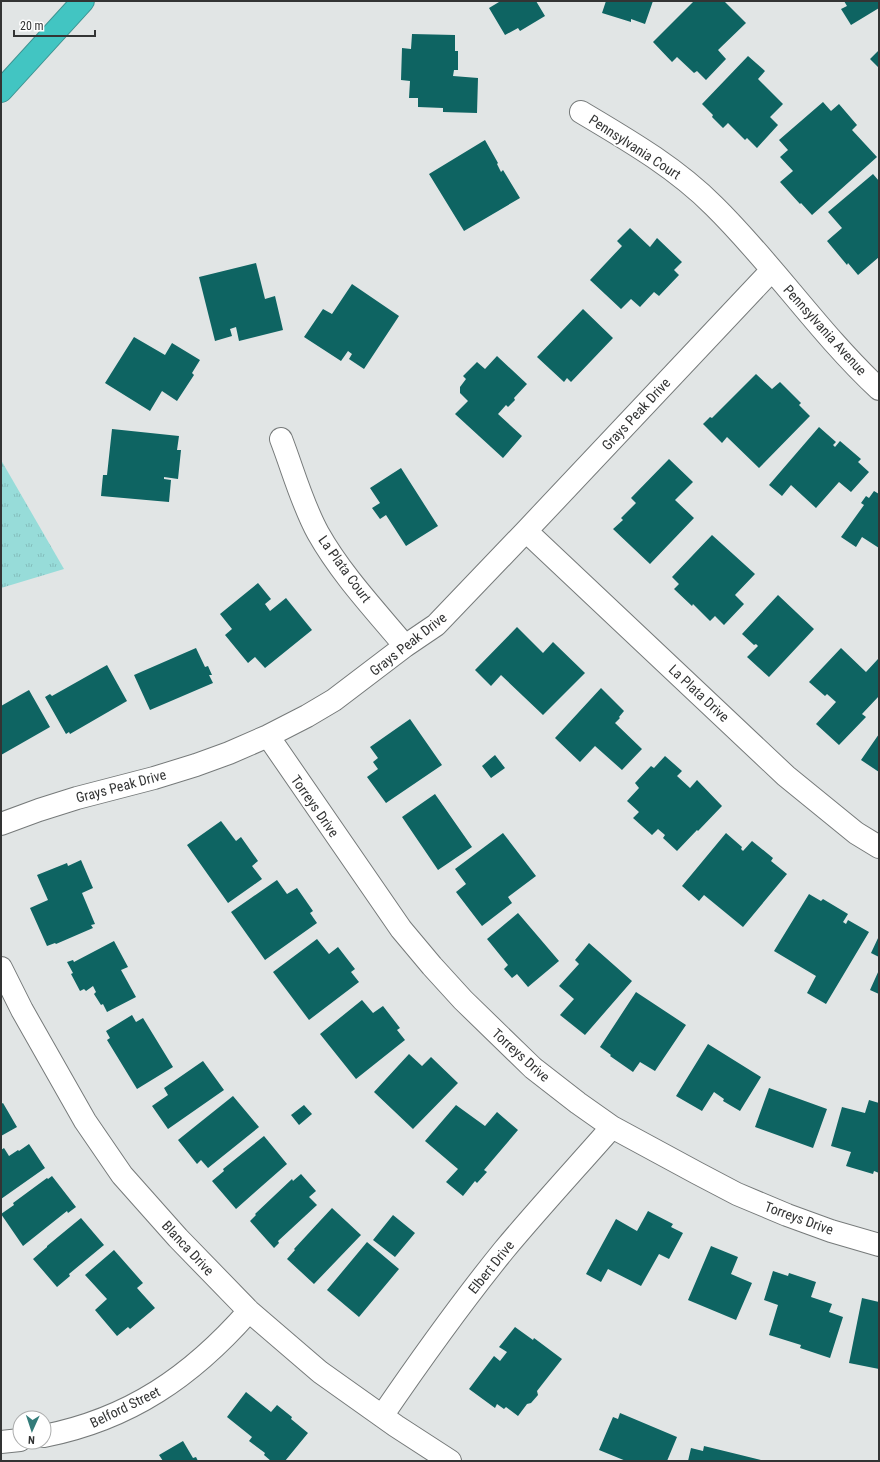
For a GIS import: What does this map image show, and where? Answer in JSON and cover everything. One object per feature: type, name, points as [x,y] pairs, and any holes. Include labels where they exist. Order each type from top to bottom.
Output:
[{"type":"highway","points":[[1,91],[83,1]]},
{"type":"street","name":"Pennsylvania Court","points":[[581,112],[649,153],[688,182],[744,237],[772,270]]},
{"type":"street","name":"Pennsylvania Avenue","points":[[772,270],[818,326],[857,369],[879,389]]},
{"type":"street","name":"Grays Peak Drive","points":[[1,824],[38,810],[154,778],[229,753],[268,736],[334,700],[405,646],[436,625],[772,270]]},
{"type":"street","name":"La Plata Court","points":[[281,439],[304,501],[318,532],[335,560],[405,646]]},
{"type":"street","name":"La Plata Drive","points":[[526,531],[786,776],[856,833],[879,846]]},
{"type":"street","name":"Torreys Drive","points":[[268,736],[401,929],[432,966],[490,1027],[533,1068],[612,1127],[737,1194],[787,1215],[831,1231],[879,1244]]},
{"type":"street","name":"Blanca Drive","points":[[1,968],[45,1052],[103,1149],[122,1174],[178,1238],[249,1311],[320,1372],[433,1452],[450,1461]]},
{"type":"street","name":"Elbert Drive","points":[[382,1416],[471,1292],[505,1249],[612,1127]]},
{"type":"street","name":"Belford Street","points":[[52,1435],[68,1432],[102,1420],[165,1388],[194,1365],[228,1334],[249,1311]]},
{"type":"street","points":[[1,1442],[12,1441]]},
{"type":"green space","points":[[1,460],[64,569],[1,588]]},
{"type":"building","points":[[498,1],[536,1],[545,16],[520,31],[518,28],[505,35],[489,8],[499,2]]},
{"type":"building","points":[[606,1],[653,1],[645,24],[631,19],[631,22],[602,13]]},
{"type":"building","points":[[694,1],[724,1],[746,23],[718,50],[726,59],[706,80],[697,71],[694,73],[677,57],[672,62],[653,42]]},
{"type":"building","points":[[844,1],[879,1],[879,8],[851,25],[841,9],[847,6]]},
{"type":"building","points":[[412,34],[455,35],[455,51],[458,51],[458,70],[454,70],[453,76],[478,78],[477,113],[443,112],[443,108],[418,107],[418,98],[409,98],[410,81],[401,80],[402,48],[411,49]]},
{"type":"building","points":[[879,50],[879,68],[870,59]]},
{"type":"building","points":[[748,56],[765,71],[758,79],[783,104],[770,117],[778,125],[757,148],[747,138],[745,140],[728,123],[723,128],[702,104]]},
{"type":"building","points":[[823,102],[831,111],[839,104],[857,125],[852,130],[877,157],[812,215],[780,182],[793,171],[780,157],[788,150],[779,140]]},
{"type":"building","points":[[485,140],[498,163],[497,164],[501,172],[503,170],[520,198],[464,231],[429,174]]},
{"type":"building","points":[[873,174],[879,181],[879,257],[858,275],[848,263],[847,265],[827,241],[842,228],[828,212]]},
{"type":"building","points":[[630,228],[650,247],[657,238],[682,262],[674,270],[679,275],[659,296],[654,292],[640,307],[631,299],[621,309],[590,280],[622,246],[617,241]]},
{"type":"building","points":[[256,263],[265,299],[275,296],[283,330],[239,341],[236,327],[230,329],[232,336],[215,341],[199,277]]},
{"type":"building","points":[[352,284],[399,316],[364,369],[349,359],[352,354],[348,351],[341,361],[304,337],[323,309],[332,314]]},
{"type":"building","points":[[583,309],[613,338],[571,382],[567,378],[564,382],[537,357]]},
{"type":"building","points":[[134,337],[165,355],[172,343],[200,360],[192,373],[194,375],[177,401],[162,391],[150,411],[105,383]]},
{"type":"building","points":[[497,356],[527,384],[514,398],[515,400],[508,407],[506,405],[498,414],[522,436],[503,458],[455,414],[468,401],[460,393],[460,387],[466,379],[463,376],[477,362],[485,369]]},
{"type":"building","points":[[756,374],[772,389],[780,382],[801,403],[799,405],[810,416],[759,468],[727,437],[722,443],[703,424],[710,417],[712,418]]},
{"type":"building","points":[[819,427],[836,442],[833,445],[835,447],[840,441],[861,459],[858,462],[869,472],[851,492],[839,482],[816,508],[791,485],[782,496],[769,485]]},
{"type":"building","points":[[112,429],[179,436],[177,450],[181,450],[178,479],[164,477],[164,479],[171,480],[169,502],[101,496],[103,475],[107,475]]},
{"type":"building","points":[[669,459],[693,482],[675,500],[694,518],[650,564],[613,529],[623,520],[621,518],[636,503],[631,498]]},
{"type":"building","points":[[401,468],[438,526],[406,546],[386,515],[380,519],[372,508],[380,503],[370,488]]},
{"type":"building","points":[[874,491],[879,494],[879,548],[862,537],[856,547],[841,537],[864,505],[861,503],[866,496],[869,498]]},
{"type":"building","points":[[712,535],[755,574],[735,595],[744,604],[724,625],[715,616],[710,621],[693,604],[692,606],[674,589],[679,584],[672,577]]},
{"type":"building","points":[[258,583],[271,599],[265,604],[270,611],[286,598],[312,630],[265,668],[255,657],[248,663],[225,635],[232,629],[220,614]]},
{"type":"building","points":[[778,595],[814,629],[769,677],[747,657],[758,646],[756,644],[754,645],[742,634]]},
{"type":"building","points":[[517,627],[543,653],[553,642],[585,673],[543,715],[501,675],[491,686],[475,670]]},
{"type":"building","points":[[196,648],[205,667],[208,666],[212,675],[209,675],[213,683],[150,710],[134,675]]},
{"type":"building","points":[[841,648],[866,672],[878,659],[879,660],[879,696],[862,714],[866,717],[839,745],[816,724],[836,702],[827,694],[825,696],[809,682]]},
{"type":"building","points":[[107,665],[127,701],[70,734],[69,732],[66,734],[45,697],[50,694],[52,696]]},
{"type":"building","points":[[601,688],[624,711],[615,723],[642,749],[622,770],[595,746],[580,762],[555,738]]},
{"type":"building","points":[[29,690],[50,727],[1,755],[1,706]]},
{"type":"building","points":[[410,719],[442,765],[386,803],[367,777],[378,769],[373,762],[378,758],[370,747]]},
{"type":"building","points":[[879,734],[879,772],[861,760]]},
{"type":"building","points":[[495,755],[505,768],[491,778],[482,766]]},
{"type":"building","points":[[665,756],[682,771],[677,776],[690,788],[697,780],[722,806],[677,851],[663,838],[665,835],[658,829],[652,835],[633,818],[639,812],[627,801],[639,788],[635,783],[651,766],[654,768]]},
{"type":"building","points":[[435,794],[472,847],[438,870],[402,817]]},
{"type":"building","points":[[221,821],[236,841],[241,837],[258,861],[252,866],[262,879],[228,903],[187,845]]},
{"type":"building","points":[[503,833],[536,876],[508,897],[512,903],[482,926],[456,892],[466,884],[455,869]]},
{"type":"building","points":[[726,833],[742,847],[741,849],[743,851],[752,841],[773,858],[771,861],[787,874],[743,927],[704,895],[699,901],[682,886]]},
{"type":"building","points":[[81,860],[93,888],[82,893],[95,924],[91,925],[93,928],[56,944],[47,946],[30,908],[48,900],[37,875],[67,863],[68,866]]},
{"type":"building","points":[[277,880],[287,894],[297,888],[313,911],[310,913],[317,923],[265,960],[231,912]]},
{"type":"building","points":[[809,894],[821,901],[823,899],[848,914],[843,922],[846,924],[848,920],[869,932],[826,1004],[807,993],[816,976],[774,951]]},
{"type":"building","points":[[518,913],[559,961],[528,987],[517,974],[512,978],[504,969],[508,965],[487,939]]},
{"type":"building","points":[[879,936],[879,957],[871,953]]},
{"type":"building","points":[[317,939],[329,954],[338,947],[355,969],[351,972],[359,982],[309,1020],[273,972]]},
{"type":"building","points":[[114,941],[128,967],[121,970],[136,997],[107,1012],[103,1004],[101,1005],[94,994],[96,992],[93,986],[86,991],[84,989],[80,991],[71,974],[73,973],[67,962],[73,960],[74,962]]},
{"type":"building","points":[[589,943],[632,981],[585,1035],[560,1015],[574,999],[559,986],[579,964],[575,960]]},
{"type":"building","points":[[879,970],[879,994],[870,990]]},
{"type":"building","points":[[636,992],[686,1025],[655,1071],[640,1062],[633,1072],[600,1047]]},
{"type":"building","points":[[362,1000],[373,1013],[383,1006],[400,1028],[397,1030],[405,1040],[356,1079],[320,1034]]},
{"type":"building","points":[[132,1015],[136,1022],[143,1018],[173,1067],[137,1089],[107,1040],[110,1038],[106,1031]]},
{"type":"building","points":[[708,1044],[761,1077],[740,1111],[723,1101],[724,1099],[714,1092],[702,1111],[676,1096]]},
{"type":"building","points":[[409,1054],[422,1066],[431,1057],[458,1083],[413,1129],[374,1092]]},
{"type":"building","points":[[203,1061],[224,1090],[168,1129],[152,1106],[168,1095],[164,1088]]},
{"type":"building","points":[[769,1088],[827,1109],[813,1148],[755,1127]]},
{"type":"building","points":[[233,1096],[259,1127],[208,1168],[201,1160],[197,1164],[178,1140]]},
{"type":"building","points":[[869,1100],[879,1103],[879,1173],[874,1171],[873,1174],[846,1166],[851,1152],[831,1146],[842,1107],[865,1113]]},
{"type":"building","points":[[3,1103],[17,1127],[1,1136],[1,1104]]},
{"type":"building","points":[[304,1105],[312,1114],[299,1125],[291,1115]]},
{"type":"building","points":[[456,1105],[485,1126],[497,1112],[518,1130],[484,1170],[487,1172],[477,1183],[475,1181],[463,1196],[446,1182],[458,1169],[425,1141]]},
{"type":"building","points":[[264,1136],[287,1164],[236,1209],[212,1181],[224,1171],[223,1169]]},
{"type":"building","points":[[29,1144],[45,1168],[1,1199],[1,1150],[4,1148],[9,1156]]},
{"type":"building","points":[[301,1174],[316,1191],[309,1197],[317,1205],[278,1241],[279,1243],[274,1248],[250,1221],[256,1215],[255,1214],[292,1179],[293,1181]]},
{"type":"building","points":[[52,1176],[76,1207],[68,1213],[67,1211],[23,1246],[1,1214],[14,1205],[13,1203],[47,1178],[48,1179]]},
{"type":"building","points":[[332,1208],[361,1235],[314,1284],[287,1259],[295,1250],[294,1249]]},
{"type":"building","points":[[648,1211],[673,1224],[671,1227],[683,1233],[669,1259],[659,1254],[641,1286],[608,1269],[601,1282],[586,1274],[616,1219],[637,1231]]},
{"type":"building","points":[[393,1215],[415,1233],[395,1257],[373,1240]]},
{"type":"building","points":[[81,1218],[104,1245],[69,1274],[70,1276],[57,1287],[33,1259]]},
{"type":"building","points":[[367,1242],[399,1269],[359,1317],[327,1290]]},
{"type":"building","points":[[711,1246],[738,1257],[731,1274],[752,1283],[736,1320],[688,1300]]},
{"type":"building","points":[[114,1250],[143,1283],[137,1288],[155,1308],[130,1329],[128,1327],[117,1336],[95,1310],[107,1299],[85,1275]]},
{"type":"building","points":[[773,1271],[788,1276],[789,1273],[816,1282],[811,1297],[832,1304],[829,1312],[843,1317],[830,1358],[800,1348],[801,1345],[769,1335],[778,1305],[764,1300]]},
{"type":"building","points":[[862,1298],[879,1302],[879,1369],[849,1363]]},
{"type":"building","points":[[515,1327],[533,1340],[534,1338],[562,1359],[537,1391],[538,1395],[531,1403],[527,1404],[518,1416],[506,1407],[504,1409],[497,1404],[495,1408],[469,1389],[494,1356],[500,1361],[507,1352],[499,1347]]},
{"type":"building","points":[[246,1392],[271,1412],[277,1405],[308,1433],[285,1461],[271,1461],[264,1455],[265,1453],[249,1441],[252,1437],[227,1417]]},
{"type":"building","points":[[620,1413],[677,1437],[667,1461],[626,1461],[599,1450],[613,1417],[618,1419]]},
{"type":"building","points":[[183,1441],[193,1458],[196,1457],[198,1461],[163,1461],[159,1455]]},
{"type":"building","points":[[704,1446],[761,1461],[688,1461],[691,1448],[703,1451]]}]
